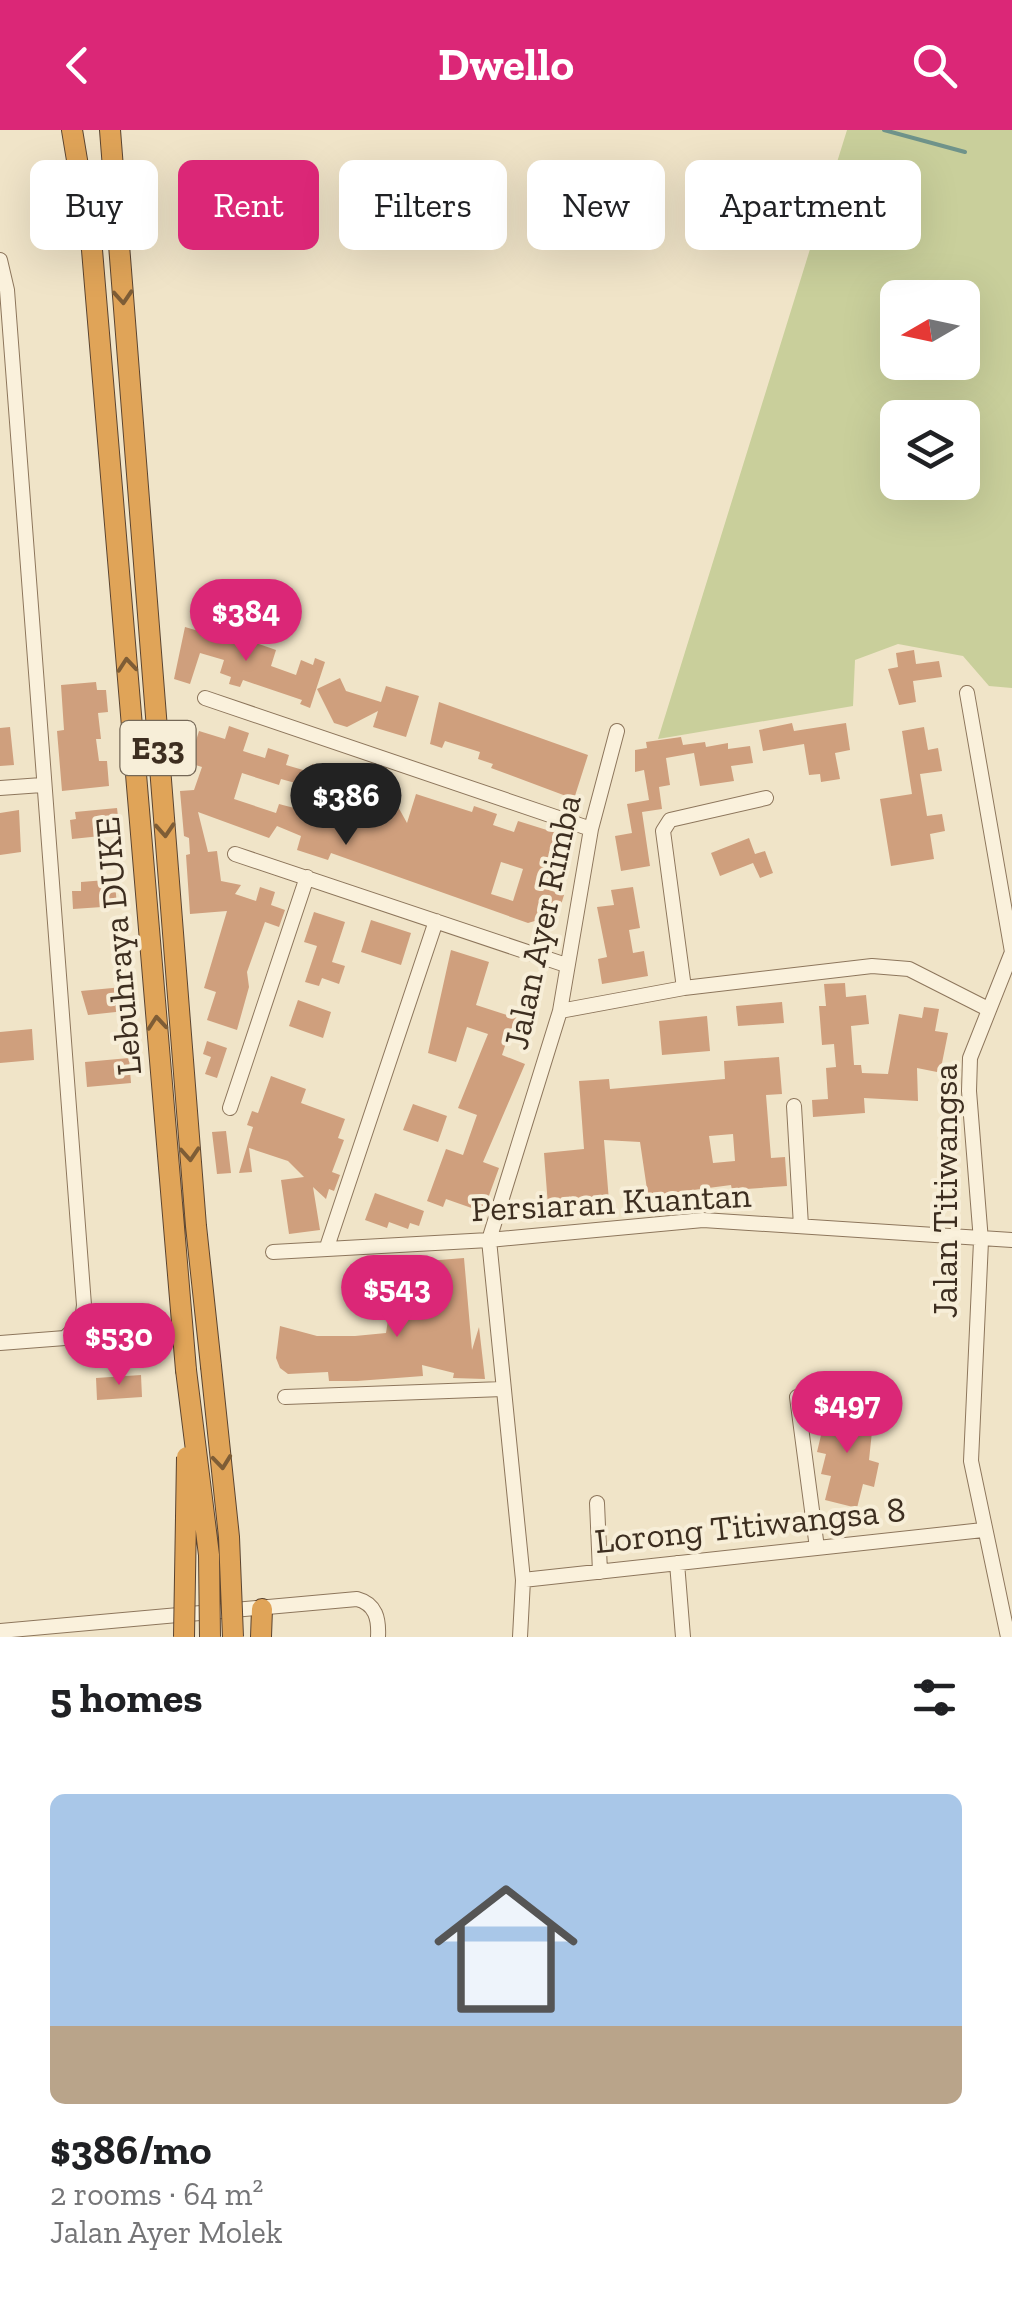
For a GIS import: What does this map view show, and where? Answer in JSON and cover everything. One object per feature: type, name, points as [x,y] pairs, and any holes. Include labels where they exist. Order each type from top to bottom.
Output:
[{"type":"highway","name":"Lebuhraya DUKE","points":[[72,130],[92,250],[186,1370],[209,1555],[210,1637]]},
{"type":"highway","name":"Lebuhraya DUKE","points":[[110,130],[194,1206],[229,1537],[233,1637]]},
{"type":"highway","points":[[184,1637],[186,1370]]},
{"type":"highway","points":[[261,1637],[262,1609]]},
{"type":"street","points":[[0,260],[6,290],[84,1306],[82,1321],[65,1338],[0,1343]]},
{"type":"street","name":"Jalan Titiwangsa","points":[[967,693],[1008,892],[1012,952],[986,1008],[970,1058],[981,1241],[971,1426],[983,1530],[1008,1637]]},
{"type":"street","points":[[205,698],[591,828]]},
{"type":"street","name":"Jalan Ayer Rimba","points":[[489,1240],[560,1011],[591,828],[617,730]]},
{"type":"street","points":[[0,788],[42,784]]},
{"type":"street","points":[[684,988],[663,831],[670,820],[766,798]]},
{"type":"street","points":[[235,854],[566,965]]},
{"type":"street","points":[[230,1108],[307,877]]},
{"type":"street","points":[[327,1246],[436,921]]},
{"type":"street","points":[[560,1011],[684,988],[872,966],[909,970],[986,1008]]},
{"type":"street","points":[[794,1106],[802,1226]]},
{"type":"street","name":"Persiaran Kuantan","points":[[272,1252],[489,1240],[704,1220],[981,1241],[1012,1240]]},
{"type":"street","points":[[489,1240],[523,1580],[520,1637]]},
{"type":"street","points":[[285,1397],[503,1390]]},
{"type":"street","points":[[797,1397],[816,1548]]},
{"type":"street","points":[[597,1503],[600,1572]]},
{"type":"street","name":"Lorong Titiwangsa 8","points":[[523,1580],[983,1530]]},
{"type":"street","points":[[677,1563],[683,1637]]},
{"type":"street","points":[[0,1631],[357,1599],[367,1602],[377,1616],[378,1637]]},
{"type":"green space","points":[[847,130],[1012,130],[1012,688],[989,686],[963,656],[898,644],[855,660],[853,706],[658,739],[810,250],[921,250],[921,160],[838,160]]},
{"type":"building","points":[[204,625],[276,650],[271,666],[296,675],[301,660],[313,665],[315,658],[325,662],[310,708],[300,704],[302,700],[243,680],[240,687],[229,684],[231,677],[220,673],[224,660],[200,653],[190,684],[174,679],[185,627],[202,632]]},
{"type":"building","points":[[914,650],[916,664],[939,661],[942,677],[913,681],[916,702],[899,705],[888,669],[898,667],[896,653]]},
{"type":"building","points":[[340,678],[346,691],[381,702],[386,686],[419,696],[406,737],[373,727],[378,711],[347,727],[334,723],[317,689]]},
{"type":"building","points":[[96,682],[97,690],[106,690],[108,712],[98,713],[101,739],[96,739],[99,761],[107,761],[109,786],[62,791],[57,731],[64,730],[61,685]]},
{"type":"building","points":[[439,702],[588,755],[574,799],[491,768],[493,764],[478,759],[480,752],[445,741],[442,748],[430,744]]},
{"type":"building","points":[[792,723],[794,731],[846,723],[850,750],[835,753],[840,779],[821,782],[820,774],[809,775],[804,744],[763,751],[759,730]]},
{"type":"building","points":[[229,726],[249,733],[243,751],[265,758],[268,748],[289,755],[286,765],[310,772],[312,764],[386,785],[407,823],[416,794],[472,812],[474,806],[497,814],[493,825],[514,832],[518,821],[566,836],[549,890],[564,895],[560,908],[550,904],[545,918],[528,923],[331,853],[328,860],[297,850],[301,836],[277,826],[269,838],[198,812],[208,852],[217,851],[221,881],[241,885],[235,894],[256,901],[260,887],[275,892],[271,905],[285,910],[279,927],[265,922],[247,972],[249,987],[237,1030],[207,1020],[216,992],[204,988],[227,911],[190,914],[186,855],[190,854],[189,838],[184,836],[180,791],[194,790],[202,767],[189,763],[199,731],[225,739]],"holes":[[[242,773],[279,785],[281,779],[324,791],[317,814],[279,804],[276,813],[234,799]],[[345,788],[363,793],[368,807],[361,828],[335,819]],[[501,862],[523,869],[513,901],[491,894]]]},
{"type":"building","points":[[10,727],[14,765],[0,766],[0,728]]},
{"type":"building","points":[[924,727],[928,750],[938,748],[942,771],[920,774],[927,816],[942,814],[945,831],[930,834],[934,859],[891,866],[880,799],[912,794],[902,731]]},
{"type":"building","points":[[681,737],[683,745],[705,742],[706,747],[728,743],[728,749],[750,746],[753,763],[731,766],[734,781],[700,786],[694,753],[666,758],[670,785],[659,787],[662,809],[642,812],[650,866],[621,871],[615,836],[632,833],[627,804],[649,800],[644,770],[635,772],[635,750],[647,748],[646,742]]},
{"type":"building","points":[[117,808],[120,834],[72,839],[70,820],[76,819],[75,812]]},
{"type":"building","points":[[19,810],[21,852],[0,855],[0,813]]},
{"type":"building","points":[[749,838],[755,854],[765,851],[773,873],[760,878],[753,863],[720,876],[711,853]]},
{"type":"building","points":[[81,882],[115,883],[117,906],[73,909],[72,891],[81,891]]},
{"type":"building","points":[[633,887],[640,928],[629,930],[633,953],[644,951],[648,976],[602,984],[598,959],[607,957],[597,907],[614,905],[611,890]]},
{"type":"building","points":[[314,912],[345,922],[332,962],[345,966],[339,984],[322,978],[319,986],[305,982],[317,946],[304,942]]},
{"type":"building","points":[[371,920],[411,933],[401,965],[361,952]]},
{"type":"building","points":[[451,950],[489,962],[476,1005],[529,1022],[526,1033],[511,1028],[502,1055],[525,1064],[483,1162],[499,1168],[483,1212],[446,1199],[443,1207],[427,1201],[446,1149],[463,1155],[477,1115],[458,1108],[488,1034],[467,1027],[456,1062],[428,1053]]},
{"type":"building","points":[[845,983],[846,997],[866,995],[869,1024],[851,1026],[854,1065],[861,1065],[862,1073],[888,1074],[899,1014],[922,1018],[924,1007],[939,1009],[935,1031],[948,1033],[942,1063],[949,1064],[947,1074],[917,1068],[918,1101],[864,1098],[865,1113],[813,1117],[812,1100],[828,1099],[826,1068],[836,1067],[834,1044],[822,1045],[819,1006],[826,1006],[824,984]]},
{"type":"building","points":[[123,987],[125,1011],[88,1015],[81,991]]},
{"type":"building","points":[[298,1000],[331,1012],[323,1038],[289,1026]]},
{"type":"building","points":[[782,1002],[784,1023],[738,1026],[736,1006]]},
{"type":"building","points":[[707,1016],[710,1051],[662,1055],[659,1021]]},
{"type":"building","points":[[32,1029],[34,1060],[0,1063],[0,1032]]},
{"type":"building","points":[[207,1041],[227,1048],[217,1078],[205,1074],[211,1057],[203,1054]]},
{"type":"building","points":[[779,1057],[782,1094],[766,1095],[771,1158],[785,1157],[787,1186],[732,1190],[731,1185],[648,1196],[640,1142],[604,1140],[609,1201],[548,1206],[544,1153],[584,1149],[579,1081],[609,1079],[610,1089],[725,1079],[724,1061]],"holes":[[[733,1134],[735,1161],[713,1163],[709,1136]]]},
{"type":"building","points":[[129,1058],[131,1083],[87,1087],[85,1062]]},
{"type":"building","points":[[271,1076],[306,1089],[301,1103],[345,1119],[338,1138],[344,1140],[332,1172],[340,1175],[334,1191],[329,1189],[326,1199],[313,1187],[320,1230],[289,1234],[281,1180],[304,1177],[288,1161],[249,1148],[252,1172],[239,1173],[253,1127],[247,1125],[252,1111],[258,1113]]},
{"type":"building","points":[[413,1104],[447,1116],[438,1142],[403,1130]]},
{"type":"building","points":[[226,1131],[231,1173],[217,1174],[212,1132]]},
{"type":"building","points":[[375,1193],[424,1211],[419,1226],[410,1223],[408,1229],[389,1222],[387,1228],[365,1220]]},
{"type":"building","points":[[464,1258],[472,1350],[479,1327],[485,1379],[453,1378],[454,1373],[422,1365],[423,1376],[357,1381],[329,1381],[328,1372],[288,1374],[280,1368],[276,1358],[280,1326],[317,1336],[355,1336],[386,1333],[388,1320],[432,1317],[427,1261]]},
{"type":"building","points":[[381,1265],[385,1309],[354,1312],[350,1267]]},
{"type":"building","points":[[141,1375],[142,1397],[97,1400],[96,1378]]},
{"type":"building","points":[[828,1406],[873,1422],[869,1460],[879,1463],[874,1487],[863,1484],[857,1508],[825,1500],[831,1476],[821,1474],[826,1454],[817,1452]]},
{"type":"waterway","points":[[884,130],[965,152]]}]
